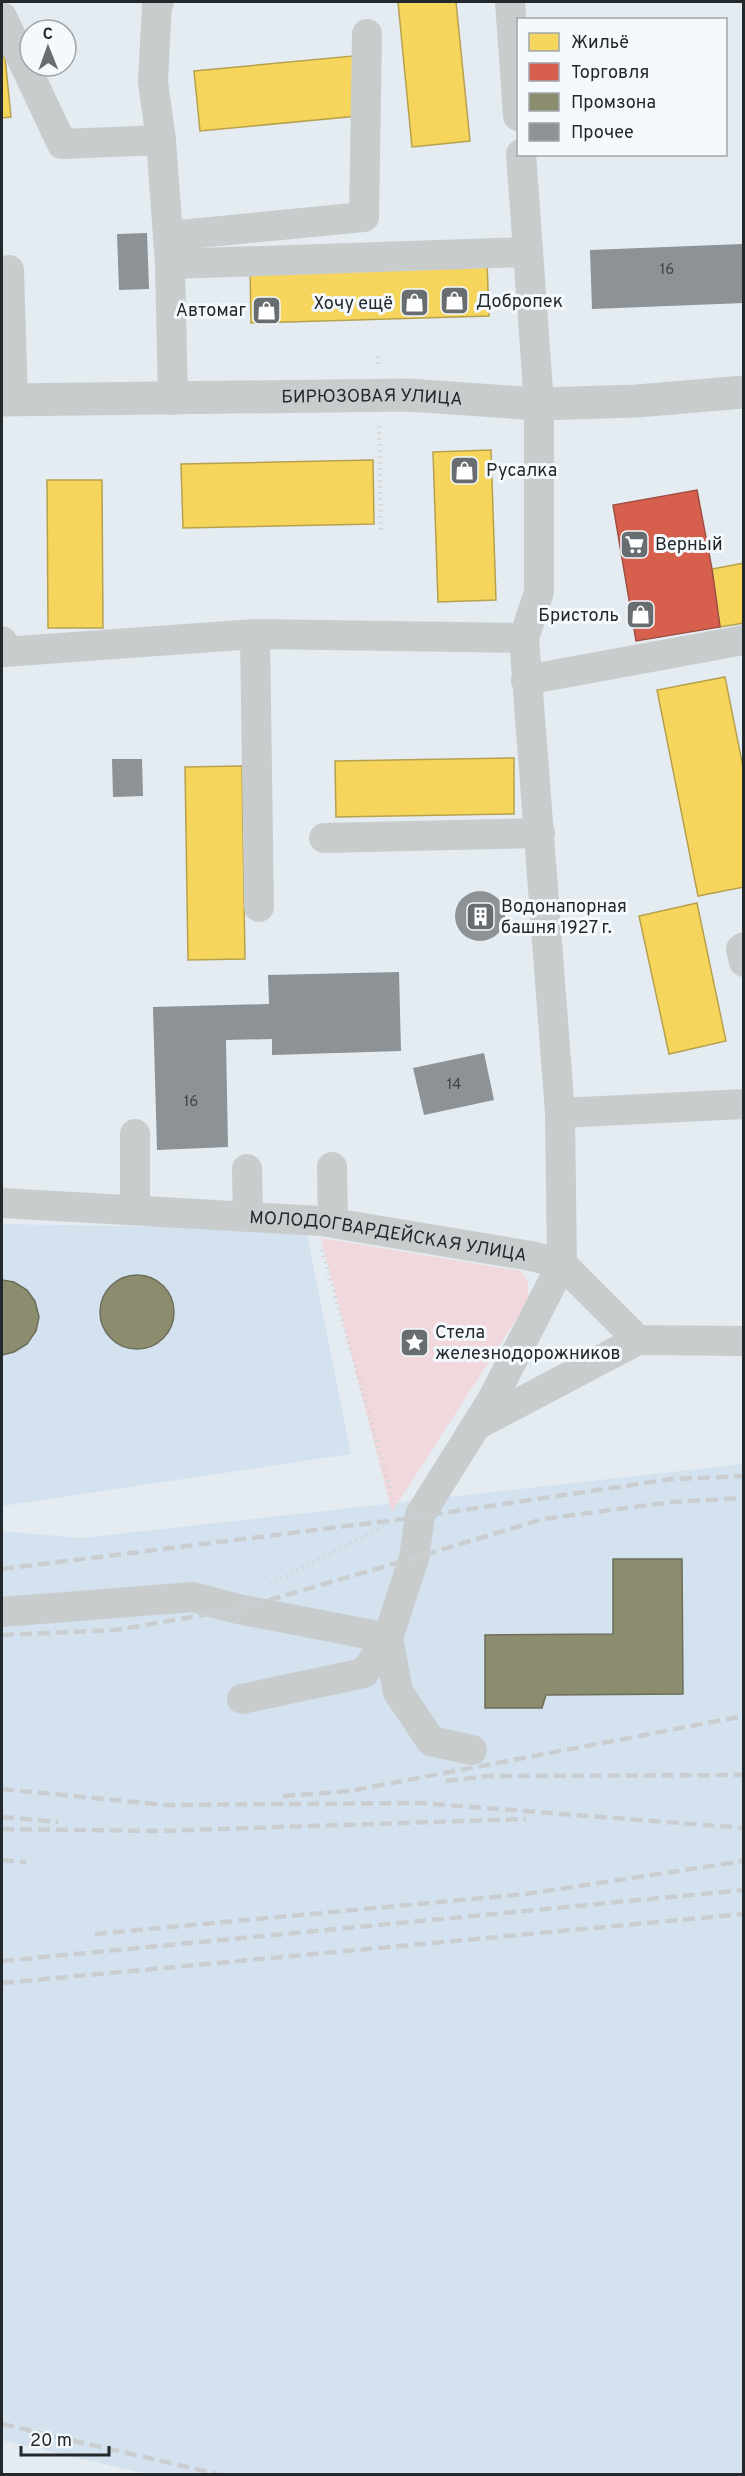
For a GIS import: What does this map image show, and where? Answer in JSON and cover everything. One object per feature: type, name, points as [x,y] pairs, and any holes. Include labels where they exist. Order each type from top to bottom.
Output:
[{"type":"main road","name":"БИРЮЗОВАЯ УЛИЦА","points":[[7,400],[173,400],[407,395],[539,404],[638,401],[744,392]]},
{"type":"street","points":[[159,2],[157,4],[153,82],[161,140],[169,250],[173,400]]},
{"type":"street","points":[[510,2],[517,91]]},
{"type":"street","points":[[2,17],[62,144],[161,140]]},
{"type":"street","points":[[169,250],[364,217],[367,34]]},
{"type":"street","points":[[242,1699],[364,1673],[388,1638],[414,1558],[420,1515],[492,1400],[562,1264],[560,1113],[524,638],[539,592],[539,404],[521,156]]},
{"type":"street","points":[[169,250],[528,252]]},
{"type":"street","points":[[7,400],[9,270]]},
{"type":"street","points":[[2,641],[4,652],[255,634],[524,638]]},
{"type":"street","points":[[255,634],[260,908]]},
{"type":"street","points":[[526,680],[744,640]]},
{"type":"street","points":[[324,838],[540,833]]},
{"type":"street","points":[[744,947],[741,949],[744,962]]},
{"type":"street","points":[[560,1113],[744,1104]]},
{"type":"street","points":[[135,1134],[135,1210]]},
{"type":"street","points":[[323,1221],[332,1167]]},
{"type":"street","points":[[247,1169],[248,1217]]},
{"type":"street","name":"МОЛОДОГВАРДЕЙСКАЯ УЛИЦА","points":[[2,1203],[323,1221],[531,1256],[562,1264]]},
{"type":"street","points":[[562,1264],[638,1340]]},
{"type":"street","points":[[477,1425],[638,1340],[744,1341]]},
{"type":"street","points":[[2,1612],[193,1597],[238,1609],[388,1638]]},
{"type":"street","points":[[388,1638],[398,1692],[431,1741],[472,1750]]},
{"type":"path","points":[[378,353],[381,532]]},
{"type":"path","points":[[323,1221],[394,1510]]},
{"type":"path","points":[[393,1499],[401,1491]]},
{"type":"path","points":[[270,1584],[396,1520]]},
{"type":"shaded area","points":[[2,1224],[306,1229],[351,1454],[2,1506]]},
{"type":"shaded area","points":[[321,1238],[521,1271],[528,1281],[528,1301],[392,1512]]},
{"type":"shaded area","points":[[743,1464],[743,2474],[147,2474],[2,2440],[2,1531],[81,1538]]},
{"type":"building: Жильё","points":[[398,2],[456,2],[470,141],[412,147]]},
{"type":"building: Жильё","points":[[353,56],[358,116],[200,131],[194,71]]},
{"type":"building: Жильё","points":[[2,57],[5,57],[11,117],[2,118]]},
{"type":"building: Жильё","points":[[487,261],[489,316],[251,323],[250,267]]},
{"type":"building: Жильё","points":[[491,450],[496,600],[438,602],[433,452]]},
{"type":"building: Жильё","points":[[373,460],[374,524],[183,528],[181,464]]},
{"type":"building: Жильё","points":[[47,480],[102,480],[103,628],[48,628]]},
{"type":"building: Жильё","points":[[744,563],[744,623],[720,627],[712,569]]},
{"type":"building: Жильё","points":[[725,677],[744,772],[744,887],[698,896],[657,690]]},
{"type":"building: Жильё","points":[[514,758],[514,814],[336,817],[335,761]]},
{"type":"building: Жильё","points":[[242,766],[245,959],[188,960],[185,767]]},
{"type":"building: Жильё","points":[[697,903],[726,1041],[669,1054],[639,916]]},
{"type":"building: Торговля","points":[[697,490],[720,627],[636,641],[613,505]]},
{"type":"building: Промзона","points":[[137,1275],[158,1281],[168,1291],[174,1312],[168,1333],[158,1343],[137,1349],[116,1343],[106,1333],[100,1312],[106,1291],[116,1281]]},
{"type":"building: Промзона","points":[[2,1280],[14,1282],[27,1290],[35,1301],[39,1317],[36,1331],[27,1344],[14,1352],[2,1355]]},
{"type":"building: Промзона","points":[[613,1559],[682,1559],[683,1694],[546,1695],[542,1708],[485,1708],[485,1635],[613,1634]]},
{"type":"building: Прочее","points":[[147,233],[149,289],[119,290],[117,234]]},
{"type":"building: Прочее","points":[[742,244],[744,303],[592,309],[590,250]]},
{"type":"building: Прочее","points":[[112,759],[142,759],[143,796],[113,797]]},
{"type":"building: Прочее","name":"Водонапорная башня 1927 г.","points":[[480,891],[489,893],[500,902],[505,916],[503,925],[494,936],[480,941],[471,939],[460,930],[455,916],[457,907],[466,896]]},
{"type":"building: Прочее","points":[[399,972],[401,1051],[272,1055],[272,1039],[226,1040],[228,1147],[157,1150],[153,1007],[269,1004],[268,975]]},
{"type":"building: Прочее","points":[[484,1053],[494,1100],[424,1115],[413,1068]]},
{"type":"railway","points":[[2,1569],[396,1520],[672,1479],[744,1476]]},
{"type":"railway","points":[[2,1635],[116,1630],[238,1609],[543,1519],[672,1502],[744,1498]]},
{"type":"railway","points":[[283,1796],[350,1791],[744,1716]]},
{"type":"railway","points":[[446,1781],[488,1776],[744,1775]]},
{"type":"railway","points":[[2,1789],[166,1805],[420,1803],[744,1828]]},
{"type":"railway","points":[[2,1817],[58,1822]]},
{"type":"railway","points":[[2,1829],[157,1831],[526,1819]]},
{"type":"railway","points":[[2,1860],[26,1862]]},
{"type":"railway","points":[[95,1934],[526,1894],[744,1861]]},
{"type":"railway","points":[[2,1961],[744,1890]]},
{"type":"railway","points":[[2,1983],[744,1914]]},
{"type":"railway","points":[[2,2424],[217,2474]]},
{"type":"place","name":"Добропек","points":[[455,301]]},
{"type":"place","name":"Хочу ещё","points":[[414,303]]},
{"type":"place","name":"Автомаг","points":[[267,310]]},
{"type":"place","name":"Русалка","points":[[465,470]]},
{"type":"place","name":"Верный","points":[[634,544]]},
{"type":"place","name":"Бристоль","points":[[640,615]]},
{"type":"place","name":"Водонапорная башня 1927 г.","points":[[480,916]]},
{"type":"place","name":"Стела железнодорожников","points":[[414,1342]]}]
